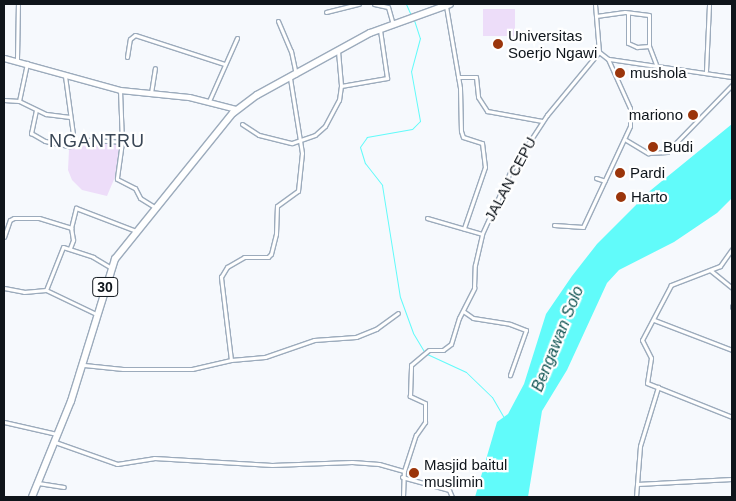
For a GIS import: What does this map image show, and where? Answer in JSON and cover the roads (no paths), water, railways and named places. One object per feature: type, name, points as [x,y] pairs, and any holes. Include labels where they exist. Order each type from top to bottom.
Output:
[{"type":"highway","name":"30","points":[[32,497],[58,434],[82,364],[111,268],[136,232],[236,109],[380,29],[448,5]]},
{"type":"street","points":[[17,59],[18,4]]},
{"type":"street","points":[[326,12],[359,4]]},
{"type":"street","points":[[374,4],[388,7],[393,24]]},
{"type":"street","points":[[554,225],[582,228],[626,140],[630,108],[608,59],[599,52],[595,4]]},
{"type":"street","points":[[706,71],[709,4]]},
{"type":"street","points":[[448,5],[450,46],[458,77],[462,134],[482,143],[485,167],[464,228]]},
{"type":"street","points":[[596,16],[628,13],[649,15],[649,46],[656,64]]},
{"type":"street","points":[[628,13],[628,43],[637,47],[649,46]]},
{"type":"street","points":[[231,360],[221,277],[227,267],[244,257],[268,257],[271,254],[276,234],[277,206],[298,191],[302,161],[291,51],[278,21]]},
{"type":"street","points":[[341,86],[387,78],[380,29]]},
{"type":"street","points":[[127,57],[130,39],[135,35],[224,64]]},
{"type":"street","points":[[209,101],[236,38]]},
{"type":"street","points":[[242,124],[259,135],[292,143],[300,141],[325,126],[340,100],[341,86],[338,51]]},
{"type":"street","name":"JALAN CEPU","points":[[404,471],[416,435],[425,422],[425,403],[410,394],[410,366],[429,350],[441,351],[450,346],[474,288],[475,265],[482,234],[511,170],[542,121],[599,52]]},
{"type":"street","points":[[4,58],[17,59],[65,72],[120,90],[209,101],[236,109]]},
{"type":"street","points":[[608,59],[706,71],[732,77]]},
{"type":"street","points":[[19,102],[28,62]]},
{"type":"street","points":[[151,93],[154,68]]},
{"type":"street","points":[[65,72],[74,142]]},
{"type":"street","points":[[458,77],[476,77],[478,97],[487,111],[542,121]]},
{"type":"street","points":[[626,140],[648,153],[666,152],[732,85]]},
{"type":"street","points":[[120,90],[122,142],[117,180],[136,189],[140,198],[156,208]]},
{"type":"street","points":[[4,100],[19,102],[36,110],[70,117]]},
{"type":"street","points":[[36,110],[32,135],[65,146],[74,142],[122,142]]},
{"type":"street","points":[[596,178],[605,181]]},
{"type":"street","points":[[70,248],[73,240],[71,228],[74,211],[78,208],[136,232]]},
{"type":"street","points":[[4,236],[10,220],[14,218],[39,218],[71,228]]},
{"type":"street","points":[[427,218],[482,234]]},
{"type":"street","points":[[46,290],[61,248],[70,248],[111,268]]},
{"type":"street","points":[[732,249],[722,264],[673,284],[642,340],[651,358],[646,382],[732,417]]},
{"type":"street","points":[[710,270],[732,288]]},
{"type":"street","points":[[4,288],[24,292],[46,290],[96,314]]},
{"type":"street","points":[[463,311],[473,318],[510,324],[526,330],[510,375]]},
{"type":"street","points":[[82,364],[123,369],[186,369],[231,360],[272,356],[320,339],[356,337],[376,329],[398,313]]},
{"type":"street","points":[[654,320],[732,350]]},
{"type":"street","points":[[636,497],[640,446],[658,387]]},
{"type":"street","points":[[4,422],[58,434]]},
{"type":"street","points":[[54,442],[117,464],[154,458],[272,465],[352,462],[379,464],[404,471],[402,477],[403,497]]},
{"type":"street","points":[[402,477],[449,490],[452,497]]},
{"type":"street","points":[[637,484],[732,479]]},
{"type":"street","points":[[38,483],[64,486]]},
{"type":"water","name":"Bengawan Solo","points":[[732,124],[732,198],[717,213],[674,242],[619,270],[607,283],[567,370],[542,411],[528,497],[475,497],[497,422],[508,414],[524,384],[546,314],[572,276],[597,244],[651,190]]},
{"type":"waterway","points":[[406,4],[411,15]]},
{"type":"waterway","points":[[414,20],[420,38],[411,71],[420,121],[412,129],[367,137],[360,147],[365,163],[382,185],[400,297],[413,333],[424,351]]},
{"type":"waterway","points":[[427,354],[466,372],[492,397],[504,418]]},
{"type":"place","name":"Universitas Soerjo Ngawi","points":[[498,44]]},
{"type":"place","name":"mushola","points":[[620,73]]},
{"type":"place","name":"mariono","points":[[693,115]]},
{"type":"place","name":"Budi","points":[[653,147]]},
{"type":"place","name":"Pardi","points":[[620,173]]},
{"type":"place","name":"Harto","points":[[621,197]]},
{"type":"place","name":"Masjid baitul muslimin","points":[[414,473]]},
{"type":"district","name":"NGANTRU","points":[[97,141]]}]
